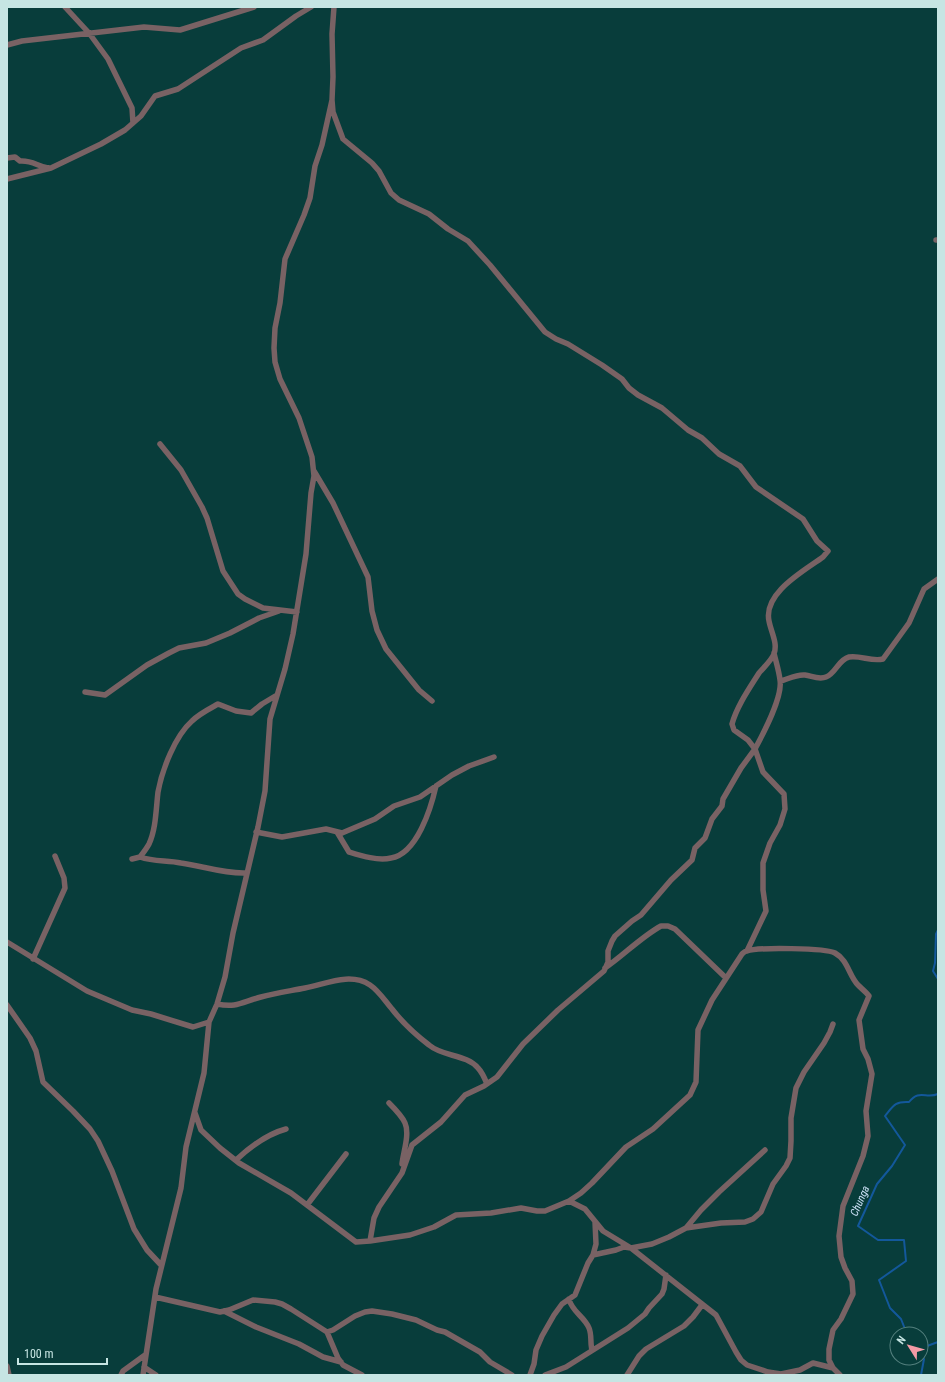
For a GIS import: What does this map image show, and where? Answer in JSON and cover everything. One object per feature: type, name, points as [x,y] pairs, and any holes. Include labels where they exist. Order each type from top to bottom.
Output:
[{"type":"street","points":[[65,7],[89,33],[108,58],[115,71],[118,82],[132,108],[133,123]]},
{"type":"street","points":[[7,45],[22,41],[144,27],[180,30],[254,7]]},
{"type":"street","points":[[7,179],[50,169],[101,144],[125,130],[141,116],[155,96],[178,89],[241,48],[263,40],[311,7]]},
{"type":"street","points":[[334,7],[332,34],[333,112],[344,139],[379,171],[391,193],[398,200],[429,214],[448,229],[468,241],[545,332],[602,365],[622,379],[629,388],[638,395],[662,408],[688,430],[702,438],[719,454],[740,466],[756,487],[803,519],[817,541],[828,551],[823,557],[780,589],[775,597],[769,613],[768,619],[774,638],[774,653],[781,681],[776,705],[755,749],[741,768],[723,799],[722,806],[712,819],[705,838],[695,848],[692,860],[671,880],[641,915],[615,936],[608,952],[608,962],[605,968]]},
{"type":"street","points":[[143,1375],[145,1355],[161,1265],[181,1188],[186,1147],[204,1073],[209,1022],[217,1004],[225,977],[246,873],[256,832],[264,791],[270,719],[294,634],[306,554],[314,471],[310,450],[299,418],[280,379],[275,362],[275,328],[280,303],[285,259],[302,222],[310,198],[315,166],[322,145],[332,100]]},
{"type":"street","points":[[7,158],[15,157],[20,161],[28,160],[50,169]]},
{"type":"street","points":[[160,444],[181,470],[202,507],[207,518],[223,571],[238,594],[263,608],[297,612]]},
{"type":"street","points":[[314,471],[336,509],[368,578],[372,611],[377,630],[386,649],[419,690],[432,701]]},
{"type":"street","points":[[781,681],[800,675],[822,678],[828,676],[843,660],[849,658],[856,657],[878,660],[883,658],[909,623],[924,589],[938,579]]},
{"type":"street","points":[[85,692],[105,695],[147,664],[179,648],[206,643],[259,618],[280,610]]},
{"type":"street","points":[[747,951],[766,911],[763,890],[763,863],[772,838],[780,826],[786,809],[784,794],[763,772],[755,749],[748,740],[734,730],[732,724],[739,706],[759,673],[774,653]]},
{"type":"street","points":[[140,857],[149,844],[153,829],[159,790],[164,772],[177,739],[192,721],[218,704],[236,711],[251,713],[277,695]]},
{"type":"street","points":[[256,832],[282,837],[326,829],[342,833],[347,832],[376,819],[394,806],[420,797],[452,775],[469,766],[494,757]]},
{"type":"street","points":[[337,832],[349,852],[375,858],[392,858],[405,851],[418,837],[436,786]]},
{"type":"street","points":[[33,959],[65,888],[64,878],[55,856]]},
{"type":"street","points":[[132,859],[140,857],[151,861],[174,862],[233,873],[246,873]]},
{"type":"street","points":[[370,1241],[374,1218],[379,1207],[402,1173],[412,1146],[441,1122],[465,1095],[497,1077],[523,1044],[605,968],[639,941],[661,926],[668,926],[675,929],[726,978]]},
{"type":"street","points":[[7,942],[87,991],[132,1010],[151,1014],[193,1027],[209,1022]]},
{"type":"street","points":[[195,1113],[201,1130],[220,1148],[236,1160],[291,1193],[356,1242],[410,1235],[434,1227],[456,1215],[491,1213],[521,1208],[545,1211],[569,1201],[581,1193],[626,1147],[658,1125],[690,1095],[696,1082],[698,1030],[712,1000],[742,954],[747,951],[764,949],[828,950],[843,959],[858,985],[869,996],[859,1020],[862,1049],[868,1059],[872,1074],[867,1103],[868,1136],[863,1156],[853,1178],[841,1213],[839,1245],[845,1268],[852,1281],[853,1294],[841,1319],[833,1330],[829,1349],[829,1360],[833,1368],[840,1375]]},
{"type":"street","points":[[217,1004],[228,1006],[238,1005],[270,995],[326,982],[347,979],[357,980],[369,984],[379,992],[393,1011],[434,1049],[465,1059],[478,1068],[487,1084]]},
{"type":"street","points":[[7,1004],[30,1038],[36,1051],[43,1082],[81,1120],[98,1142],[112,1171],[134,1229],[147,1250],[161,1265]]},
{"type":"street","points":[[593,1255],[624,1247],[630,1248],[659,1242],[686,1228],[721,1223],[745,1222],[753,1219],[761,1212],[773,1184],[790,1158],[792,1141],[791,1118],[796,1088],[804,1072],[824,1043],[833,1024]]},
{"type":"street","points":[[389,1103],[406,1124],[407,1134],[403,1153],[402,1173]]},
{"type":"street","points":[[236,1160],[247,1150],[274,1134],[286,1129]]},
{"type":"street","points":[[686,1228],[719,1192],[765,1150]]},
{"type":"street","points":[[307,1205],[346,1154]]},
{"type":"street","points":[[569,1201],[585,1209],[603,1231],[630,1248],[716,1314],[736,1352],[741,1360],[747,1364],[768,1372],[781,1374],[800,1370],[813,1363],[833,1368]]},
{"type":"street","points":[[530,1375],[534,1364],[536,1350],[542,1336],[562,1304],[575,1295],[588,1263],[593,1255],[596,1244],[595,1222]]},
{"type":"street","points":[[545,1375],[566,1367],[628,1328],[645,1314],[662,1294],[666,1275]]},
{"type":"street","points":[[155,1297],[213,1311],[224,1311],[253,1300],[276,1302],[291,1309],[327,1332],[338,1358],[343,1365],[362,1375]]},
{"type":"street","points":[[569,1299],[571,1307],[584,1320],[589,1329],[592,1350]]},
{"type":"street","points":[[627,1375],[639,1356],[684,1326],[693,1317],[702,1304]]},
{"type":"street","points":[[224,1311],[256,1327],[299,1344],[324,1357],[341,1362]]},
{"type":"street","points":[[327,1332],[365,1312],[392,1314],[416,1320],[437,1330],[445,1332],[480,1352],[490,1362],[512,1375]]},
{"type":"street","points":[[121,1375],[123,1371],[145,1355]]},
{"type":"street","points":[[7,1366],[9,1375]]},
{"type":"street","points":[[144,1367],[156,1375]]},
{"type":"waterway","name":"Chunga","points":[[938,930],[936,934],[935,963],[933,971],[938,979]]},
{"type":"waterway","name":"Chunga","points":[[904,1326],[901,1319],[890,1308],[879,1280],[906,1261],[904,1240],[878,1240],[858,1226],[877,1184],[892,1166],[905,1145],[885,1116],[897,1103],[909,1102],[919,1095],[930,1096],[938,1094]]},
{"type":"waterway","points":[[929,1345],[938,1342]]},
{"type":"waterway","name":"Chunga","points":[[921,1375],[923,1366]]}]
